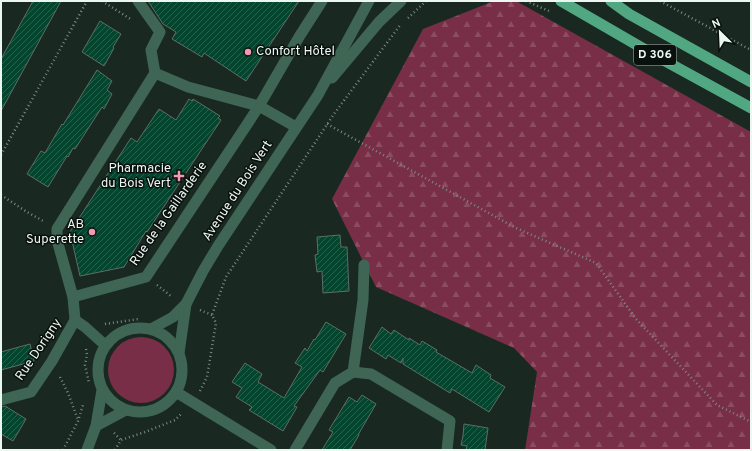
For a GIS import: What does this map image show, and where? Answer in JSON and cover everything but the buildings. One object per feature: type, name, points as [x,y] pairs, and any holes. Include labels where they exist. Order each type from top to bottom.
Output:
[{"type":"main road","name":"D 306","points":[[561,1],[656,56],[751,108]]},
{"type":"main road","name":"D 306","points":[[611,1],[629,14],[751,82]]},
{"type":"street","points":[[105,345],[76,320],[73,297],[57,240],[57,229],[155,73],[151,50],[160,32],[138,1]]},
{"type":"street","name":"Rue de la Gaillarderie","points":[[73,297],[146,277],[259,106],[299,37],[322,1]]},
{"type":"street","name":"Avenue du Bois Vert","points":[[318,95],[369,1]]},
{"type":"street","name":"Avenue du Bois Vert","points":[[152,329],[173,317],[186,304],[218,246],[318,95],[379,22],[401,1]]},
{"type":"street","points":[[155,73],[188,87],[259,106],[296,127]]},
{"type":"street","points":[[353,372],[363,300],[364,265]]},
{"type":"street","name":"Avenue du Bois Vert","points":[[178,353],[186,304]]},
{"type":"street","name":"Rue Dorigny","points":[[1,400],[31,392],[52,361],[76,320]]},
{"type":"street","points":[[87,450],[96,426],[102,390],[97,371],[99,358],[105,345],[114,336],[126,330],[139,328],[152,329],[163,334],[172,342],[178,353],[182,366],[181,380],[176,392],[164,404],[149,411],[126,410],[113,402],[102,390]]},
{"type":"street","points":[[295,450],[335,383],[353,372],[371,374],[450,421],[447,450]]},
{"type":"street","points":[[176,392],[272,450]]},
{"type":"street","points":[[96,426],[126,410]]},
{"type":"path","points":[[1,156],[87,1]]},
{"type":"path","points":[[115,450],[121,440],[175,420],[194,402],[207,377],[216,323],[212,315],[226,277],[334,114],[400,24],[426,1]]},
{"type":"path","points":[[526,1],[549,12]]},
{"type":"path","points":[[660,1],[751,50]]},
{"type":"path","points":[[327,124],[516,228],[596,263],[636,319],[717,405],[751,422]]},
{"type":"path","points":[[1,195],[57,229]]},
{"type":"path","points":[[52,361],[68,393],[78,421],[113,433],[121,440]]},
{"type":"green space","points":[[494,1],[516,1],[751,132],[751,450],[525,450],[537,372],[514,348],[376,287],[332,199],[423,29]]},
{"type":"green space","points":[[141,337],[154,340],[164,347],[171,357],[174,370],[171,383],[164,393],[154,400],[141,403],[128,400],[118,393],[111,383],[108,370],[111,357],[118,347],[128,340]]},
{"type":"place","name":"Confort Hôtel","points":[[248,52]]},
{"type":"place","name":"Pharmacie du Bois Vert","points":[[179,176]]},
{"type":"place","name":"AB Superette","points":[[92,232]]}]
